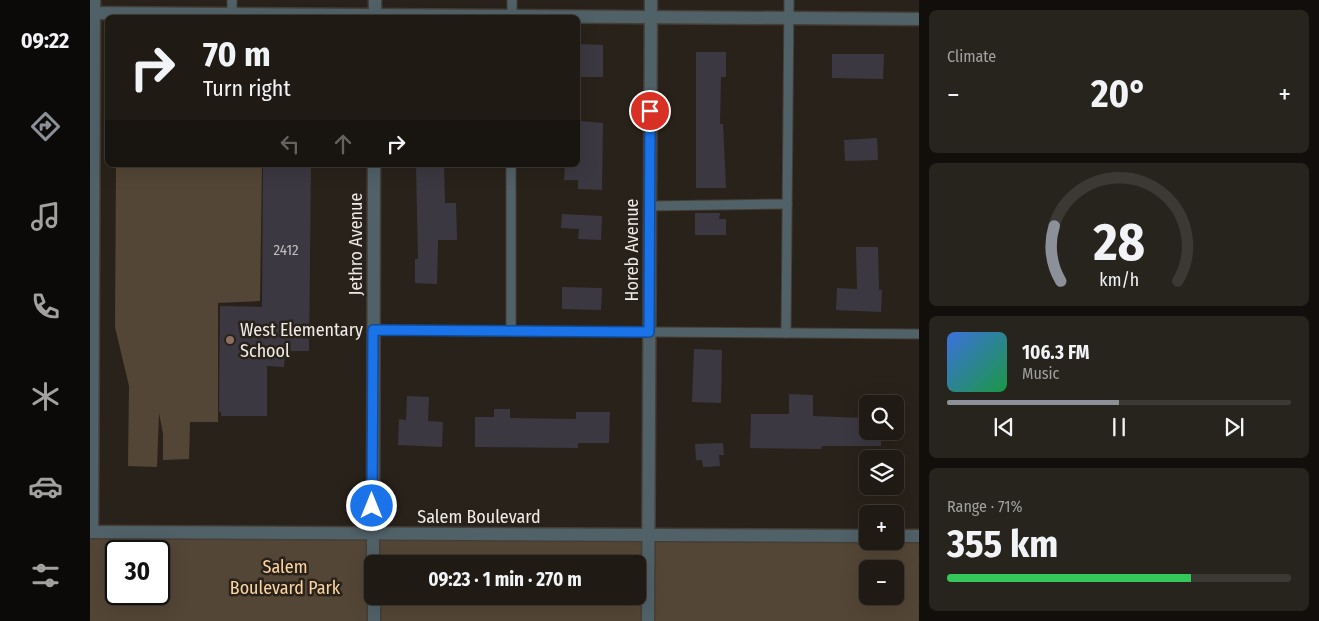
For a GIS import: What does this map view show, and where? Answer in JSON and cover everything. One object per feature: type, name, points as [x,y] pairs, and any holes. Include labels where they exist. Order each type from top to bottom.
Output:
[{"type":"street","points":[[375,0],[375,15]]},
{"type":"street","name":"Horeb Avenue","points":[[648,621],[651,0]]},
{"type":"street","points":[[91,532],[93,9],[304,15]]},
{"type":"street","points":[[580,17],[919,19]]},
{"type":"street","name":"Jethro Avenue","points":[[373,555],[374,167]]},
{"type":"street","name":"Salem Boulevard","points":[[91,532],[859,536]]},
{"type":"street","points":[[904,536],[919,536]]},
{"type":"street","points":[[374,605],[374,621]]},
{"type":"lane","points":[[232,0],[232,14]]},
{"type":"lane","points":[[512,0],[512,15]]},
{"type":"lane","points":[[786,333],[789,0]]},
{"type":"lane","points":[[511,167],[511,331]]},
{"type":"lane","points":[[650,206],[787,204]]},
{"type":"lane","points":[[373,330],[919,334]]},
{"type":"green space","points":[[116,167],[262,167],[260,301],[218,303],[218,422],[190,422],[189,459],[163,460],[163,434],[159,413],[157,467],[128,466],[129,386],[115,327]]},
{"type":"green space","name":"Salem Boulevard Park","points":[[90,533],[859,541],[859,550],[904,550],[904,539],[919,536],[919,621],[90,621]]},
{"type":"building","points":[[580,44],[603,45],[603,77],[580,77]]},
{"type":"building","points":[[696,52],[726,52],[726,77],[721,77],[720,124],[723,124],[726,188],[696,188]]},
{"type":"building","points":[[832,54],[884,54],[883,79],[832,78]]},
{"type":"building","points":[[580,121],[603,123],[602,190],[578,189],[578,180],[564,180],[565,167],[580,167]]},
{"type":"building","points":[[877,138],[878,160],[845,161],[844,140]]},
{"type":"building","points":[[263,167],[311,167],[309,351],[285,351],[284,367],[267,366],[267,416],[221,416],[221,412],[219,412],[220,306],[262,307]]},
{"type":"building","points":[[416,167],[444,167],[445,203],[456,203],[457,240],[438,240],[437,284],[415,283],[415,259],[418,259]]},
{"type":"building","points":[[695,213],[720,213],[719,219],[726,219],[726,235],[695,235]]},
{"type":"building","points":[[562,214],[602,216],[601,240],[578,239],[579,229],[561,228]]},
{"type":"building","points":[[856,247],[878,247],[879,290],[882,290],[881,312],[836,310],[837,288],[857,289]]},
{"type":"building","points":[[562,287],[602,288],[601,310],[562,309]]},
{"type":"building","points":[[694,349],[722,350],[721,403],[692,402]]},
{"type":"building","points":[[789,394],[813,395],[813,416],[859,418],[859,440],[881,440],[881,446],[822,446],[821,449],[750,448],[751,414],[789,414]]},
{"type":"building","points":[[407,396],[429,397],[428,421],[443,422],[442,447],[398,445],[399,419],[406,420]]},
{"type":"building","points":[[494,409],[510,409],[510,418],[576,419],[576,412],[610,412],[609,443],[578,443],[578,448],[475,447],[475,417],[494,417]]},
{"type":"building","points":[[723,443],[724,455],[719,455],[720,466],[703,467],[702,460],[696,460],[695,444]]},
{"type":"place","name":"West Elementary School","points":[[230,340]]},
{"type":"route","points":[[372,506],[373,330],[649,332],[650,111]]}]
